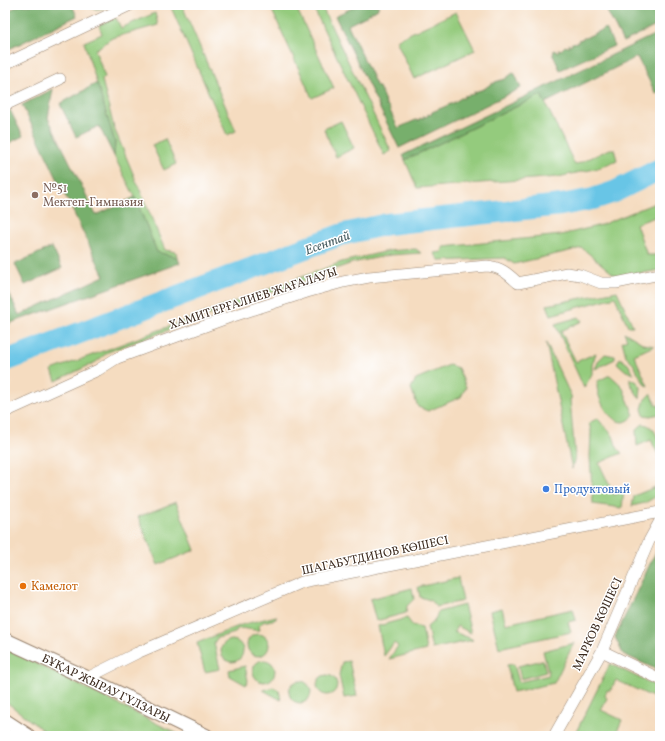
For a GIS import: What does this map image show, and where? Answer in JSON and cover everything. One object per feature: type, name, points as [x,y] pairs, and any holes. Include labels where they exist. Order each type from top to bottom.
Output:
[{"type":"street","points":[[5,64],[130,5]]},
{"type":"street","points":[[5,105],[60,79]]},
{"type":"street","name":"ХАМИТ ЕРҒАЛИЕВ ЖАҒАЛАУЫ","points":[[5,412],[98,370],[117,358],[227,318],[343,282],[369,277],[487,266],[496,267],[502,270],[518,283],[567,273],[580,275],[601,283],[616,283],[660,274]]},
{"type":"street","name":"ШАГАБУТДИНОВ КӨШЕСІ","points":[[87,678],[137,653],[302,582],[660,512]]},
{"type":"street","name":"МАРКОВ КӨШЕСІ","points":[[554,736],[602,651],[649,541],[660,521]]},
{"type":"street","name":"БҰҚАР ЖЫРАУ ГҮЛЗАРЫ","points":[[5,640],[206,736]]},
{"type":"street","points":[[602,651],[660,679]]},
{"type":"street","points":[[5,721],[28,736]]},
{"type":"green space","points":[[20,5],[72,5],[77,16],[5,51],[5,12]]},
{"type":"green space","points":[[87,5],[108,5],[109,7],[94,9]]},
{"type":"green space","points":[[170,5],[182,5],[236,131],[227,135]]},
{"type":"green space","points":[[277,5],[295,5],[334,88],[312,98],[271,8]]},
{"type":"green space","points":[[312,5],[321,5],[391,151],[384,155]]},
{"type":"green space","points":[[358,5],[379,5],[377,10],[374,12],[371,11],[371,14],[368,13],[368,15],[348,25],[377,87],[379,87],[386,104],[385,106],[388,106],[398,128],[416,120],[419,121],[420,118],[423,119],[424,116],[427,117],[428,114],[431,115],[432,112],[461,98],[464,98],[464,96],[474,94],[474,92],[484,89],[492,83],[494,84],[495,82],[505,79],[513,73],[515,74],[521,88],[399,148],[335,16]]},
{"type":"green space","points":[[620,5],[658,5],[660,10],[660,24],[623,42],[607,11]]},
{"type":"green space","points":[[456,12],[475,50],[414,79],[396,40]]},
{"type":"green space","points":[[155,13],[158,25],[112,38],[95,50],[105,77],[102,80],[114,128],[165,250],[176,252],[177,257],[157,253],[135,197],[114,156],[115,142],[84,42],[102,34],[99,25],[116,18],[121,28]]},
{"type":"green space","points":[[606,28],[614,46],[560,70],[553,55],[554,50],[558,52],[559,49],[561,50],[565,46],[568,47],[569,44],[571,45],[572,43],[578,42],[579,39],[581,40],[582,38]]},
{"type":"green space","points":[[660,32],[660,92],[656,94],[637,57],[545,103],[541,95],[405,160],[403,155]]},
{"type":"green space","points":[[97,83],[115,142],[114,156],[99,126],[76,137],[60,104]]},
{"type":"green space","points":[[53,89],[48,118],[96,215],[135,197],[157,252],[177,257],[180,263],[5,325],[5,284],[19,315],[104,276],[22,105]]},
{"type":"green space","points":[[541,94],[575,165],[610,149],[614,149],[617,160],[599,168],[558,177],[417,188],[405,160]]},
{"type":"green space","points":[[10,110],[23,136],[5,145],[5,113]]},
{"type":"green space","points":[[341,121],[354,148],[336,157],[324,129]]},
{"type":"green space","points":[[165,139],[176,164],[164,170],[152,145]]},
{"type":"green space","points":[[660,201],[660,215],[636,224],[647,255],[660,255],[660,270],[617,277],[582,248],[514,264],[505,258],[440,261],[434,253],[442,252],[444,247],[561,235],[601,225]]},
{"type":"green space","points":[[52,247],[62,268],[25,285],[15,264]]},
{"type":"green space","points":[[416,249],[421,253],[390,255],[352,263],[108,352],[96,362],[56,381],[52,370],[342,262],[388,251]]},
{"type":"green space","points":[[617,291],[633,326],[628,326],[615,297],[551,315],[547,305]]},
{"type":"green space","points":[[579,317],[582,321],[561,331],[576,362],[596,353],[592,365],[592,374],[584,388],[555,324]]},
{"type":"green space","points":[[624,332],[644,344],[654,346],[634,355],[648,386],[645,385],[632,362],[626,356],[622,341],[627,339]]},
{"type":"green space","points":[[546,343],[572,398],[570,399],[575,457],[572,469]]},
{"type":"green space","points":[[605,354],[615,356],[615,359],[595,369],[599,360]]},
{"type":"green space","points":[[620,358],[628,364],[634,374],[626,371],[617,363]]},
{"type":"green space","points":[[449,365],[458,368],[466,387],[461,397],[428,411],[418,407],[411,388],[416,379]]},
{"type":"green space","points":[[610,375],[622,386],[634,415],[627,421],[620,422],[613,418],[602,403],[598,394],[598,381]]},
{"type":"green space","points":[[630,378],[637,382],[641,387],[640,399],[630,383]]},
{"type":"green space","points":[[651,393],[657,406],[660,405],[660,414],[650,416],[644,415],[642,409],[645,399]]},
{"type":"green space","points":[[598,418],[613,436],[617,447],[622,453],[599,463],[614,495],[624,490],[622,508],[593,504],[590,457],[591,431],[589,423]]},
{"type":"green space","points":[[643,424],[652,429],[658,438],[660,459],[651,440],[637,446],[636,430]]},
{"type":"green space","points":[[660,485],[660,494],[645,503],[632,506],[634,496]]},
{"type":"green space","points":[[176,502],[195,550],[158,565],[138,517]]},
{"type":"green space","points":[[660,543],[660,671],[623,654],[615,637]]},
{"type":"green space","points":[[458,578],[463,601],[436,607],[430,600],[420,597],[418,587]]},
{"type":"green space","points":[[412,588],[414,599],[407,606],[406,613],[376,621],[370,599]]},
{"type":"green space","points":[[464,605],[471,633],[457,626],[454,632],[473,640],[432,649],[427,627],[435,620],[438,612]]},
{"type":"green space","points":[[502,608],[506,624],[573,609],[576,620],[568,622],[571,632],[499,648],[490,611]]},
{"type":"green space","points":[[276,616],[276,619],[263,622],[259,626],[260,630],[243,628],[237,629],[235,633],[217,638],[214,643],[220,669],[205,672],[197,643],[241,625]]},
{"type":"green space","points":[[407,618],[413,626],[422,628],[426,650],[389,659],[398,646],[394,643],[384,656],[378,626]]},
{"type":"green space","points":[[258,634],[262,635],[268,641],[268,649],[262,655],[258,656],[254,655],[248,649],[247,645],[248,641],[254,635]]},
{"type":"green space","points":[[232,640],[236,641],[242,647],[242,655],[236,661],[232,662],[228,661],[222,655],[221,651],[222,647],[228,641]]},
{"type":"green space","points":[[574,643],[554,683],[513,692],[507,665],[514,664],[519,682],[549,675],[543,651]]},
{"type":"green space","points":[[5,648],[182,736],[50,736],[5,701]]},
{"type":"green space","points":[[264,660],[268,661],[274,667],[274,675],[268,681],[264,682],[260,681],[254,675],[253,671],[254,667],[260,661]]},
{"type":"green space","points":[[543,660],[546,672],[521,679],[518,666]]},
{"type":"green space","points":[[349,661],[357,696],[344,698],[339,675],[342,662]]},
{"type":"green space","points":[[610,664],[660,688],[659,700],[616,680],[610,691],[607,690],[605,696],[607,698],[601,710],[622,720],[615,736],[574,736]]},
{"type":"green space","points":[[245,666],[248,681],[246,685],[230,676],[229,670]]},
{"type":"green space","points":[[323,675],[331,675],[337,681],[337,689],[331,695],[323,695],[317,689],[317,681]]},
{"type":"green space","points":[[300,681],[304,682],[310,688],[310,696],[304,702],[300,703],[296,702],[290,696],[289,692],[290,688],[296,682]]},
{"type":"green space","points":[[273,687],[279,690],[281,700],[263,690]]},
{"type":"waterway","name":"Есентай","points":[[5,361],[340,235],[387,224],[561,205],[593,199],[614,192],[660,169]]},
{"type":"place","name":"№51 Мектеп-Гимназия","points":[[35,195]]},
{"type":"place","name":"Продуктовый","points":[[546,489]]},
{"type":"place","name":"Камелот","points":[[23,586]]}]
